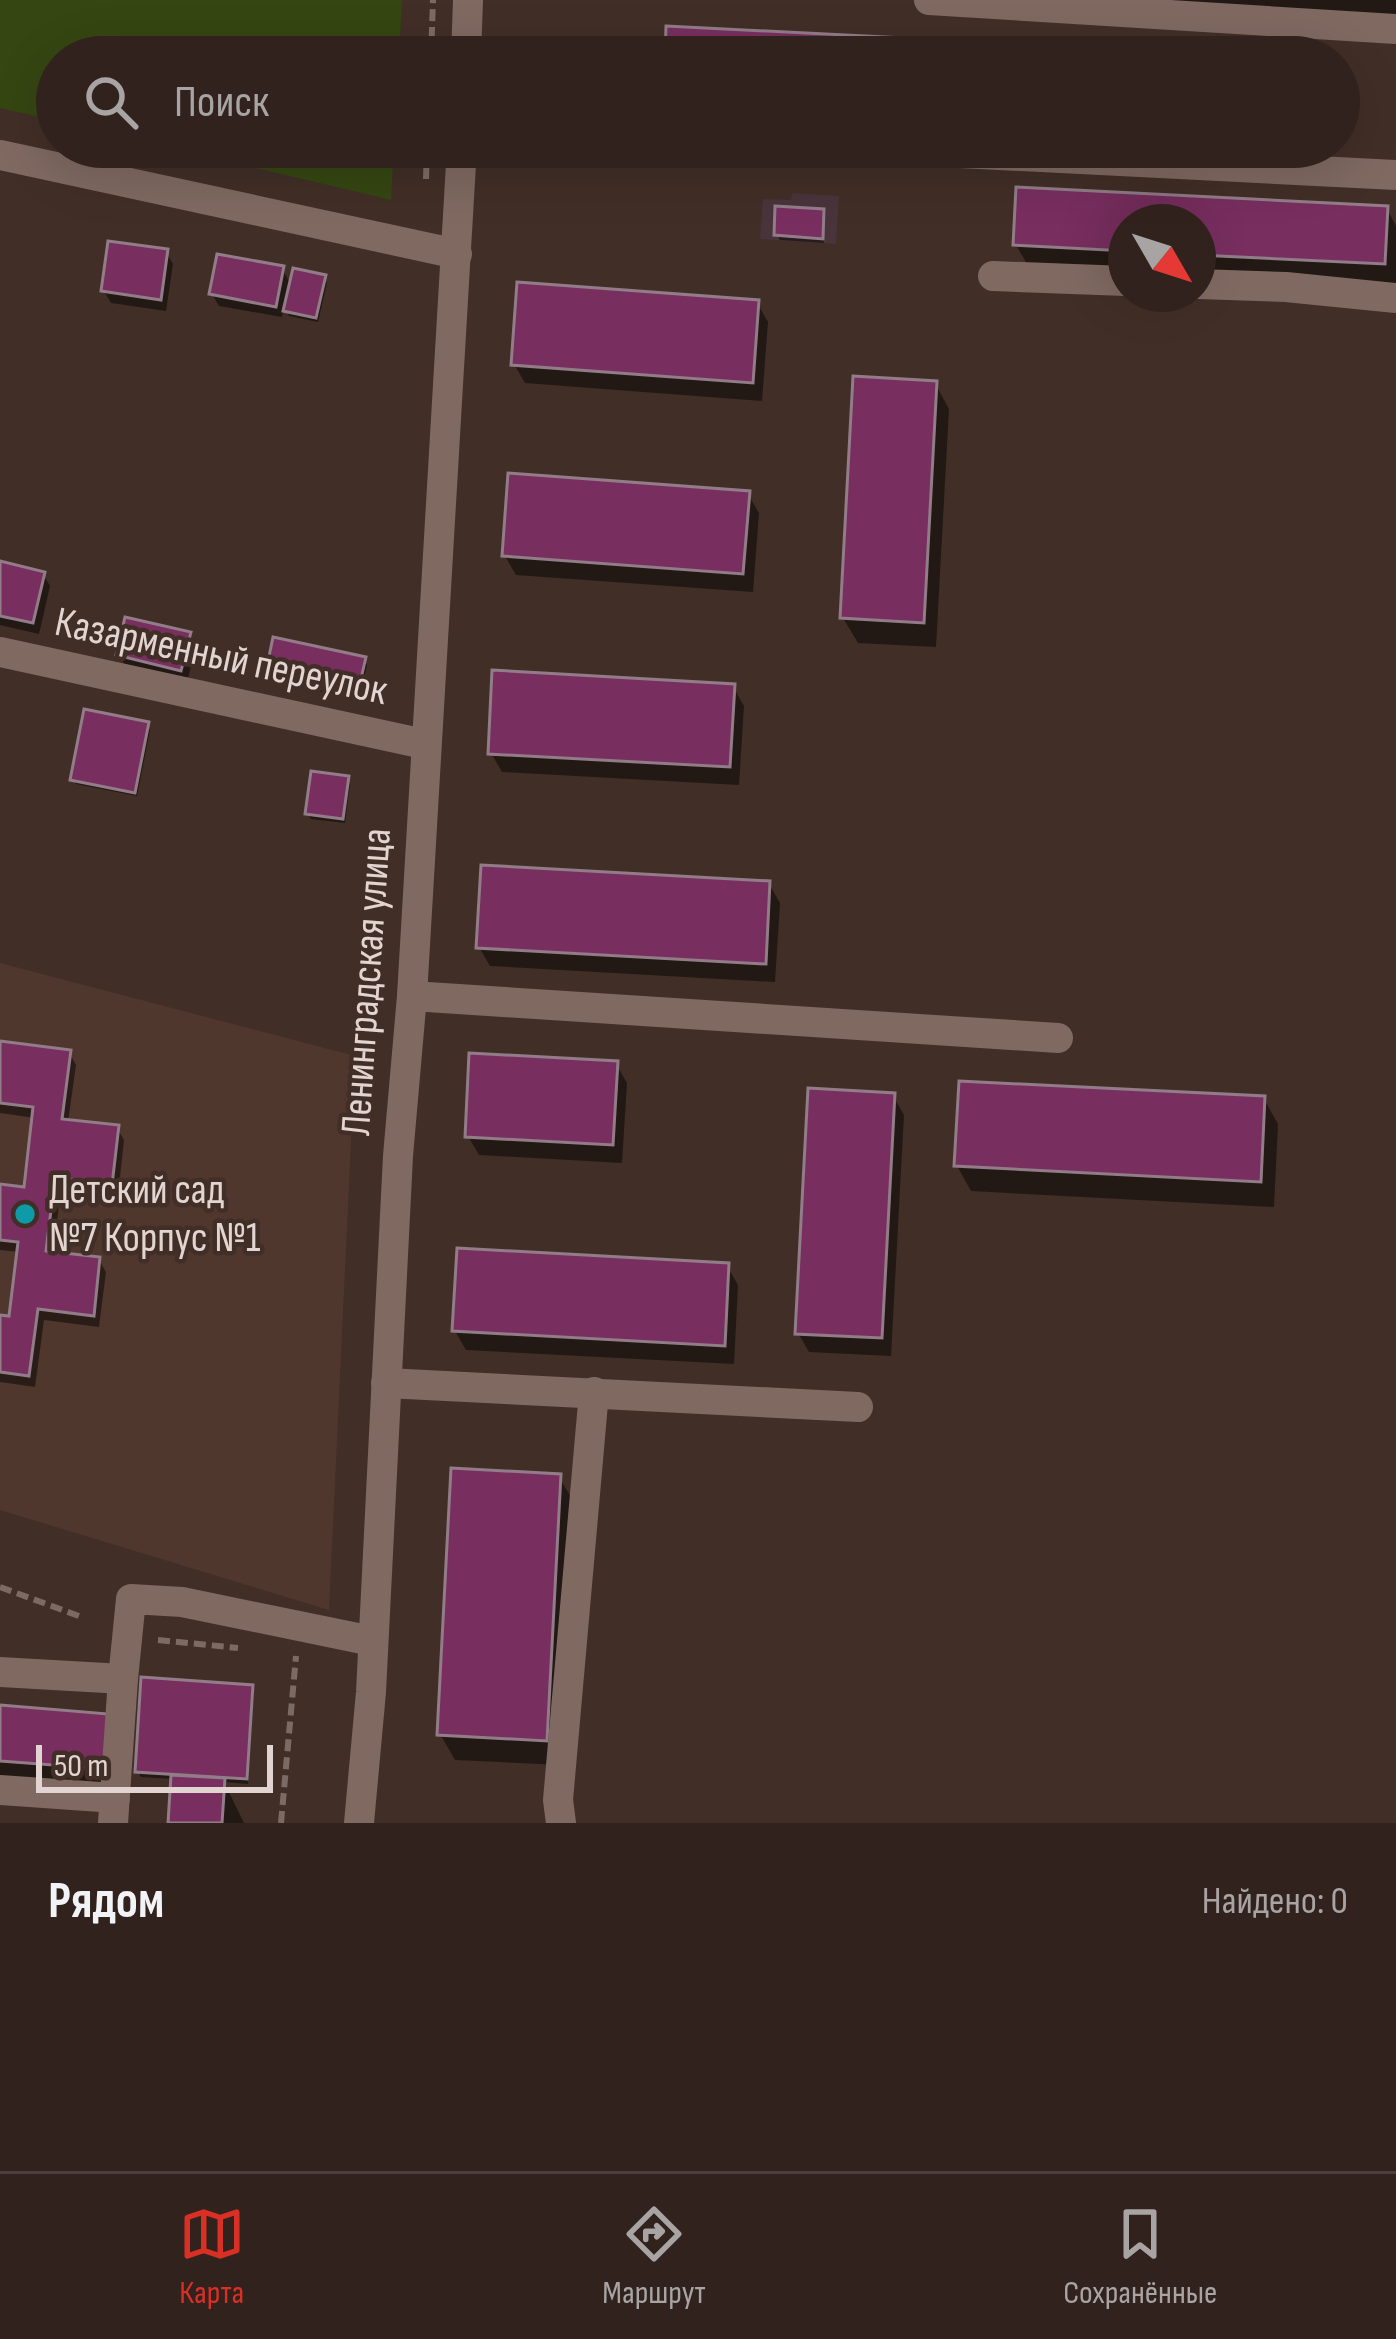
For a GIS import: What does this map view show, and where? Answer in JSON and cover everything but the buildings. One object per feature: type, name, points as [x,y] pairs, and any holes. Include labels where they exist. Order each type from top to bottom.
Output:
[{"type":"street","points":[[467,36],[469,0]]},
{"type":"street","points":[[929,0],[1396,29]]},
{"type":"street","points":[[0,155],[36,163]]},
{"type":"street","points":[[60,168],[457,254]]},
{"type":"street","name":"Ленинградская улица","points":[[359,1823],[461,168]]},
{"type":"street","points":[[1257,168],[1396,175]]},
{"type":"street","points":[[993,276],[1108,280]]},
{"type":"street","points":[[1216,285],[1396,298]]},
{"type":"street","name":"Казарменный переулок","points":[[0,652],[424,744]]},
{"type":"street","points":[[412,996],[1058,1038]]},
{"type":"street","points":[[386,1382],[858,1407]]},
{"type":"street","points":[[562,1823],[558,1800],[595,1392]]},
{"type":"street","points":[[0,1790],[114,1810],[131,1599],[182,1602],[372,1641]]},
{"type":"street","points":[[0,1672],[123,1679]]},
{"type":"path","points":[[432,36],[433,0]]},
{"type":"path","points":[[0,1587],[79,1616]]},
{"type":"path","points":[[158,1640],[250,1649]]},
{"type":"path","points":[[281,1823],[296,1653]]},
{"type":"shaded area","points":[[792,193],[839,196],[836,244],[760,239],[763,199],[791,200]]},
{"type":"shaded area","points":[[0,963],[355,1056],[329,1610],[0,1510]]},
{"type":"green space","points":[[0,0],[402,0],[400,36],[36,36],[36,116],[0,108]]},
{"type":"green space","points":[[256,168],[393,168],[391,200]]},
{"type":"place","name":"Детский сад №7 Корпус №1","points":[[25,1214]]}]
